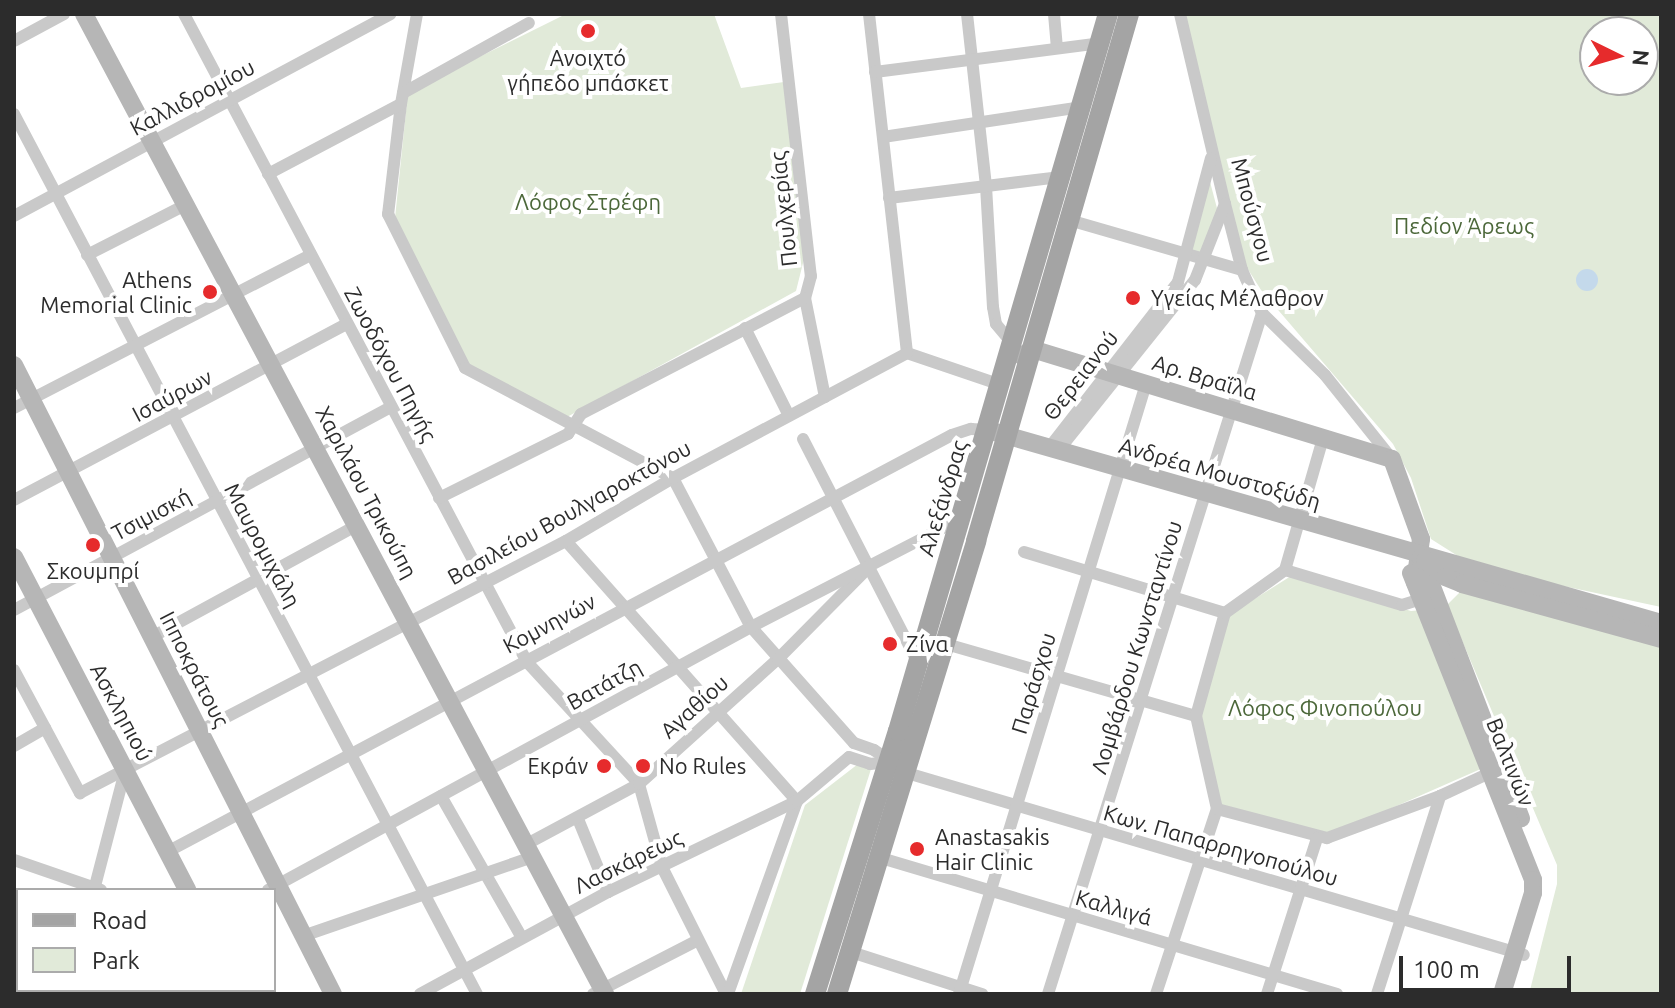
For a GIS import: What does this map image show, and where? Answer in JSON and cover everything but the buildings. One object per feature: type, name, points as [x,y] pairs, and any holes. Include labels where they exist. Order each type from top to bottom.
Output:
[{"type":"main road","name":"Αλεξάνδρας","points":[[837,994],[946,644],[997,433],[1022,347],[1061,177],[1108,14]]},
{"type":"main road","name":"Αλεξάνδρας","points":[[815,994],[978,463],[997,433],[1004,375],[1022,347],[1069,220],[1129,14]]},
{"type":"street","points":[[14,41],[64,14]]},
{"type":"street","name":"Χαριλάου Τρικούπη","points":[[84,14],[232,296],[272,364],[409,622],[563,915],[600,992]]},
{"type":"street","name":"Ζωοδόχου Πηγής","points":[[184,14],[527,662],[639,784]]},
{"type":"street","name":"Καλλιδρομίου","points":[[14,216],[390,14]]},
{"type":"street","points":[[417,14],[402,99],[388,214],[465,368],[673,478]]},
{"type":"street","name":"Πουλχερίας","points":[[781,14],[811,276],[805,298],[825,397]]},
{"type":"street","points":[[869,14],[907,353],[1004,375]]},
{"type":"street","points":[[967,14],[986,186],[993,307],[996,324],[1022,347]]},
{"type":"street","points":[[1054,14],[1057,46]]},
{"type":"street","name":"Μπούσγου","points":[[1180,14],[1242,270],[1262,313],[1325,375],[1392,459],[1420,533],[1411,553]]},
{"type":"street","points":[[268,174],[529,23]]},
{"type":"street","points":[[875,72],[1100,42],[1110,53],[1108,87]]},
{"type":"street","points":[[883,137],[1081,107]]},
{"type":"street","name":"Μαυρομιχάλη","points":[[14,114],[477,994]]},
{"type":"street","name":"Θερειανού","points":[[1054,449],[1173,290],[1186,255],[1212,151]]},
{"type":"street","points":[[889,198],[1061,177]]},
{"type":"street","name":"Θερειανού","points":[[1113,374],[1188,290],[1205,260],[1225,204]]},
{"type":"street","points":[[87,255],[185,205]]},
{"type":"street","points":[[1069,220],[1242,270]]},
{"type":"street","points":[[14,408],[311,255]]},
{"type":"street","points":[[439,498],[568,434],[581,414],[805,298]]},
{"type":"street","name":"Λομβάρδου Κωνσταντίνου","points":[[1048,994],[1262,313]]},
{"type":"street","name":"Ισαύρων","points":[[14,500],[347,324]]},
{"type":"street","points":[[745,328],[789,416]]},
{"type":"street","name":"Αρ. Βραΐλα","points":[[1022,347],[1392,459]]},
{"type":"street","name":"Βασιλείου Βουλγαροκτόνου","points":[[45,728],[80,793],[566,541],[673,478],[907,353]]},
{"type":"street","name":"Ιπποκράτους","points":[[14,365],[241,813],[273,887]]},
{"type":"street","name":"Παράσχου","points":[[960,991],[1146,384]]},
{"type":"street","name":"Τσιμισκή","points":[[14,610],[391,407]]},
{"type":"street","name":"Κομνηνών","points":[[167,852],[952,435],[971,429],[997,433]]},
{"type":"street","name":"Ανδρέα Μουστοξύδη","points":[[997,433],[1661,623]]},
{"type":"street","points":[[952,435],[973,442],[978,463]]},
{"type":"street","points":[[1156,994],[1217,809],[1196,716],[1225,613],[1285,570],[1323,438]]},
{"type":"street","points":[[803,439],[918,663]]},
{"type":"street","name":"Κων. Παπαρρηγοπούλου","points":[[673,478],[751,627],[854,743],[874,750],[907,773],[1519,954]]},
{"type":"street","name":"Βατάτζη","points":[[273,887],[676,667],[961,518]]},
{"type":"street","points":[[152,637],[357,525]]},
{"type":"street","points":[[566,541],[797,801],[727,994]]},
{"type":"street","points":[[1024,552],[1225,613]]},
{"type":"street","points":[[1285,570],[1402,605],[1418,591],[1411,553]]},
{"type":"street","name":"Ανδρέα Μουστοξύδη","points":[[1411,553],[1445,577],[1462,584],[1661,639]]},
{"type":"street","name":"Βαλτινών","points":[[1411,553],[1440,607],[1496,770]]},
{"type":"street","name":"Ασκληπιού","points":[[14,557],[186,888]]},
{"type":"street","name":"Αγαθίου","points":[[303,936],[485,874],[639,784],[778,659],[868,568]]},
{"type":"street","points":[[1440,607],[1446,591],[1462,584]]},
{"type":"street","name":"Βαλτινών","points":[[1418,591],[1544,882],[1502,994]]},
{"type":"street","points":[[946,644],[1196,716]]},
{"type":"street","points":[[14,670],[45,728],[14,746]]},
{"type":"street","points":[[854,743],[849,757],[870,764],[888,762]]},
{"type":"street","name":"Λασκάρεως","points":[[420,994],[563,915],[797,801],[849,757]]},
{"type":"street","points":[[1217,809],[1317,838],[1349,831],[1440,796],[1496,770]]},
{"type":"street","points":[[96,888],[125,771]]},
{"type":"street","points":[[639,784],[662,867],[727,994]]},
{"type":"street","points":[[441,796],[522,938]]},
{"type":"street","points":[[1377,994],[1440,796]]},
{"type":"street","points":[[578,819],[608,892]]},
{"type":"street","points":[[1267,994],[1317,838]]},
{"type":"street","name":"Καλλιγά","points":[[881,858],[1337,994]]},
{"type":"street","points":[[14,860],[93,888]]},
{"type":"street","name":"Ιπποκράτους","points":[[276,892],[333,994]]},
{"type":"street","points":[[600,992],[698,940]]},
{"type":"street","points":[[851,952],[960,991],[982,994]]},
{"type":"street","name":"Βαλτινών","points":[[1512,994],[1519,954]]},
{"type":"green space","name":"Λόφος Στρέφη","points":[[566,14],[714,14],[741,88],[784,82],[804,259],[796,291],[567,417],[468,365],[395,218],[408,92]]},
{"type":"green space","name":"Πεδίον Άρεως","points":[[1185,14],[1661,14],[1661,607],[1540,581],[1461,558],[1431,539],[1411,478],[1393,444],[1261,290],[1244,263]]},
{"type":"green space","points":[[1209,178],[1218,212],[1203,254],[1190,251]]},
{"type":"green space","name":"Λόφος Φινοπούλου","points":[[1291,576],[1411,611],[1421,610],[1483,768],[1335,833],[1320,834],[1219,805],[1199,716],[1227,616]]},
{"type":"green space","points":[[1460,592],[1661,647],[1661,994],[1529,994],[1557,884],[1557,865],[1447,605]]},
{"type":"green space","points":[[858,764],[871,769],[800,994],[741,994],[805,805]]},
{"type":"water","points":[[1583,269],[1591,269],[1598,280],[1591,291],[1583,291],[1576,284],[1576,276]]},
{"type":"place","name":"Ανοιχτό γήπεδο μπάσκετ","points":[[588,31]]},
{"type":"place","name":"Athens Memorial Clinic","points":[[210,292]]},
{"type":"place","name":"Υγείας Μέλαθρον","points":[[1133,298]]},
{"type":"place","name":"Σκουμπρί","points":[[93,545]]},
{"type":"place","name":"Ζίνα","points":[[890,644]]},
{"type":"place","name":"Εκράν","points":[[604,766]]},
{"type":"place","name":"No Rules","points":[[643,766]]},
{"type":"place","name":"Anastasakis Hair Clinic","points":[[917,849]]}]
